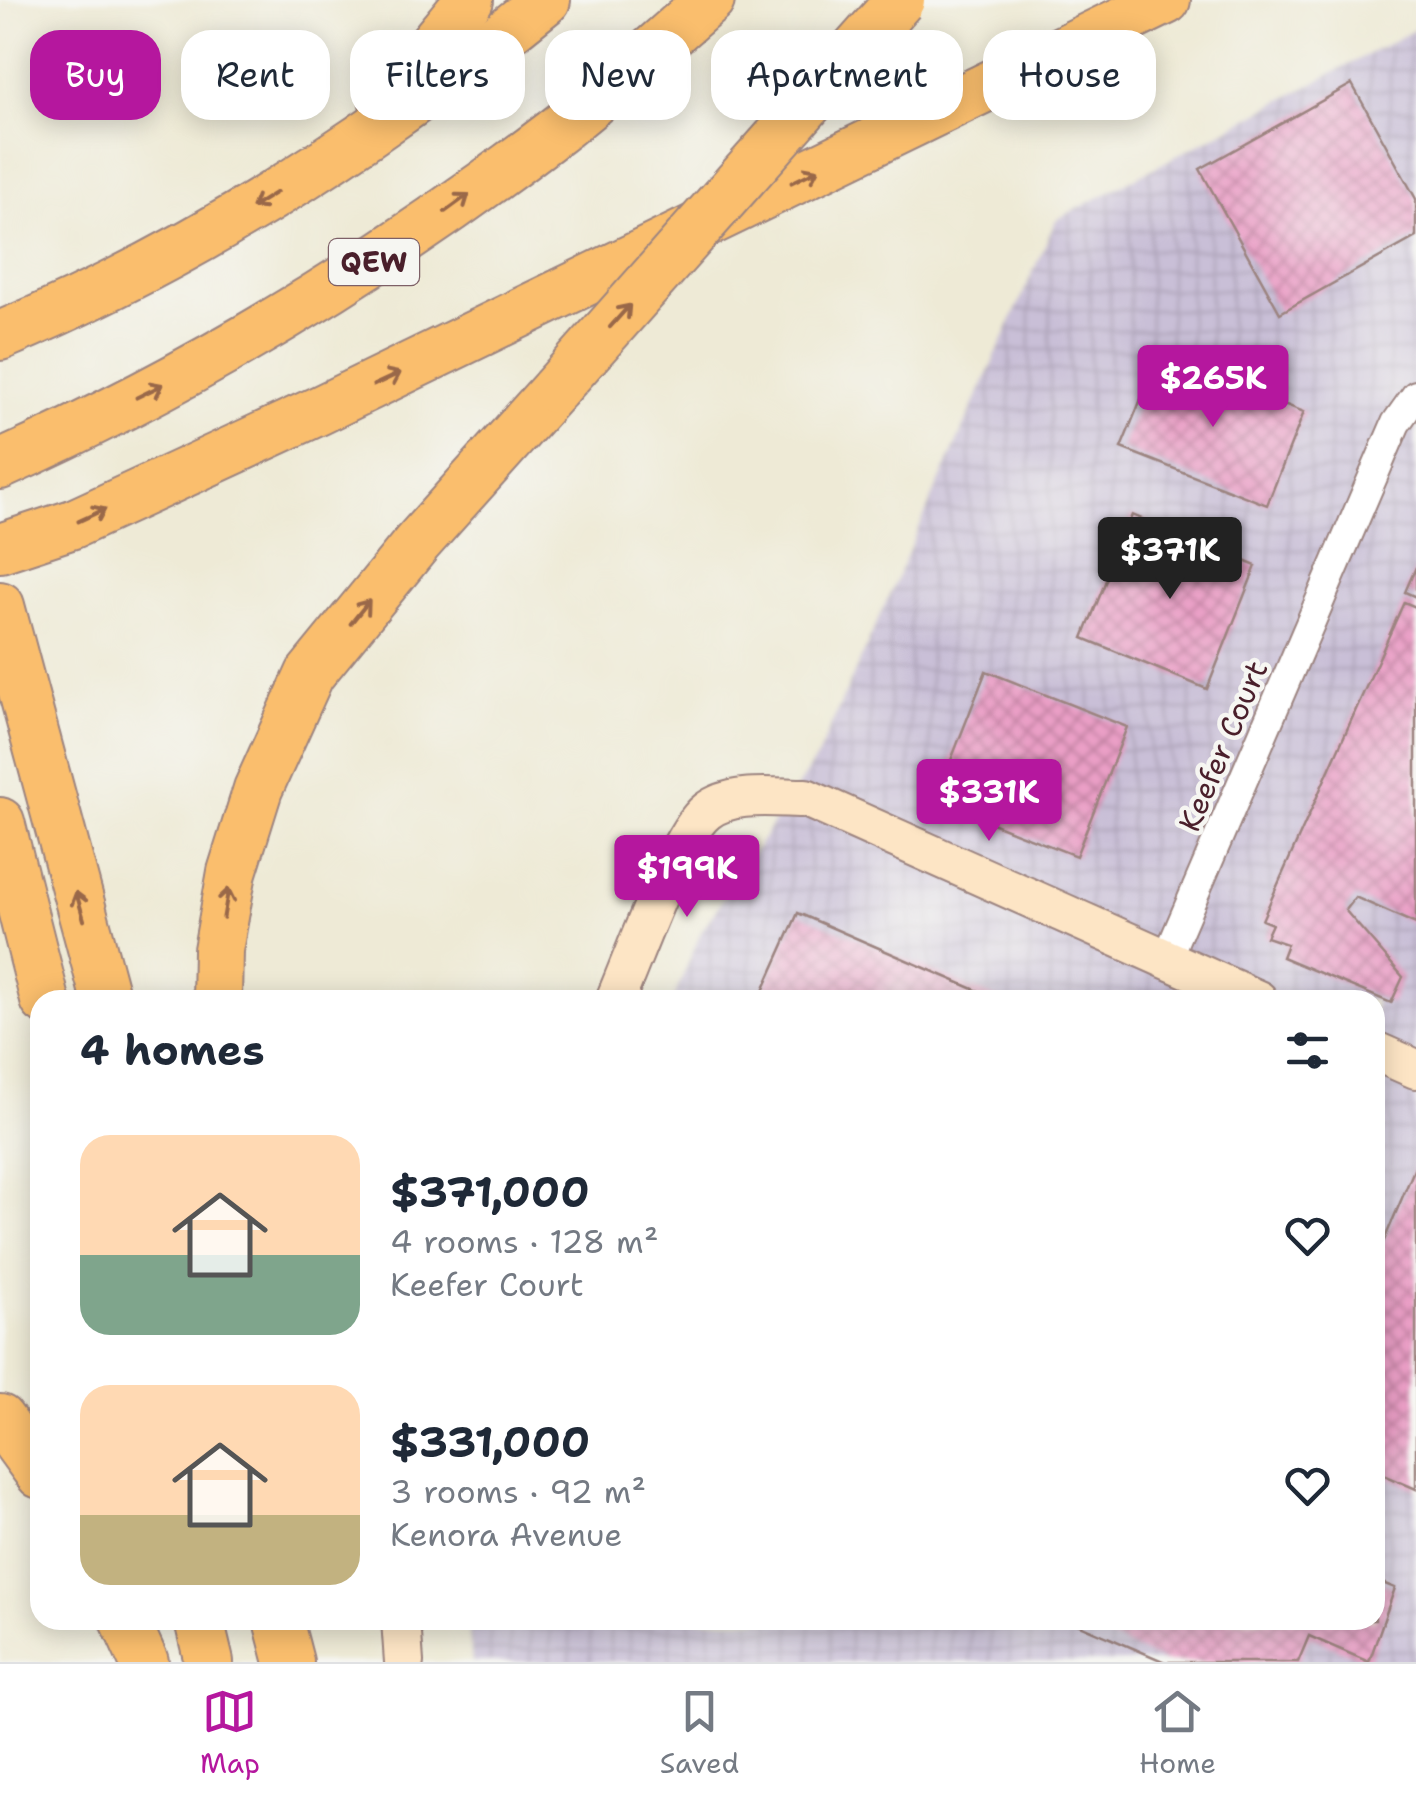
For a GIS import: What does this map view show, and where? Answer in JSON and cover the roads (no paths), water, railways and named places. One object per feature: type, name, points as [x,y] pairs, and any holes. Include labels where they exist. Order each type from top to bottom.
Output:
[{"type":"highway","points":[[347,148],[469,0]]},
{"type":"highway","points":[[0,336],[196,243],[347,148],[473,60],[546,0]]},
{"type":"highway","name":"QEW","points":[[0,465],[189,372],[384,255],[556,132],[710,0]]},
{"type":"highway","points":[[217,990],[218,950],[232,872],[258,788],[310,674],[416,543],[900,0]]},
{"type":"highway","points":[[0,548],[73,524],[318,411],[1166,0]]},
{"type":"highway","points":[[0,606],[103,990]]},
{"type":"highway","points":[[0,822],[42,990]]},
{"type":"highway","points":[[0,1419],[30,1460]]},
{"type":"highway","points":[[130,1630],[144,1662]]},
{"type":"highway","points":[[201,1630],[209,1662]]},
{"type":"street","name":"Keefer Court","points":[[1166,960],[1396,423],[1416,395]]},
{"type":"street","points":[[619,990],[687,833],[708,808],[743,798],[806,798],[1235,990]]},
{"type":"street","points":[[1385,1055],[1416,1068]]},
{"type":"street","points":[[402,1630],[404,1662]]}]
